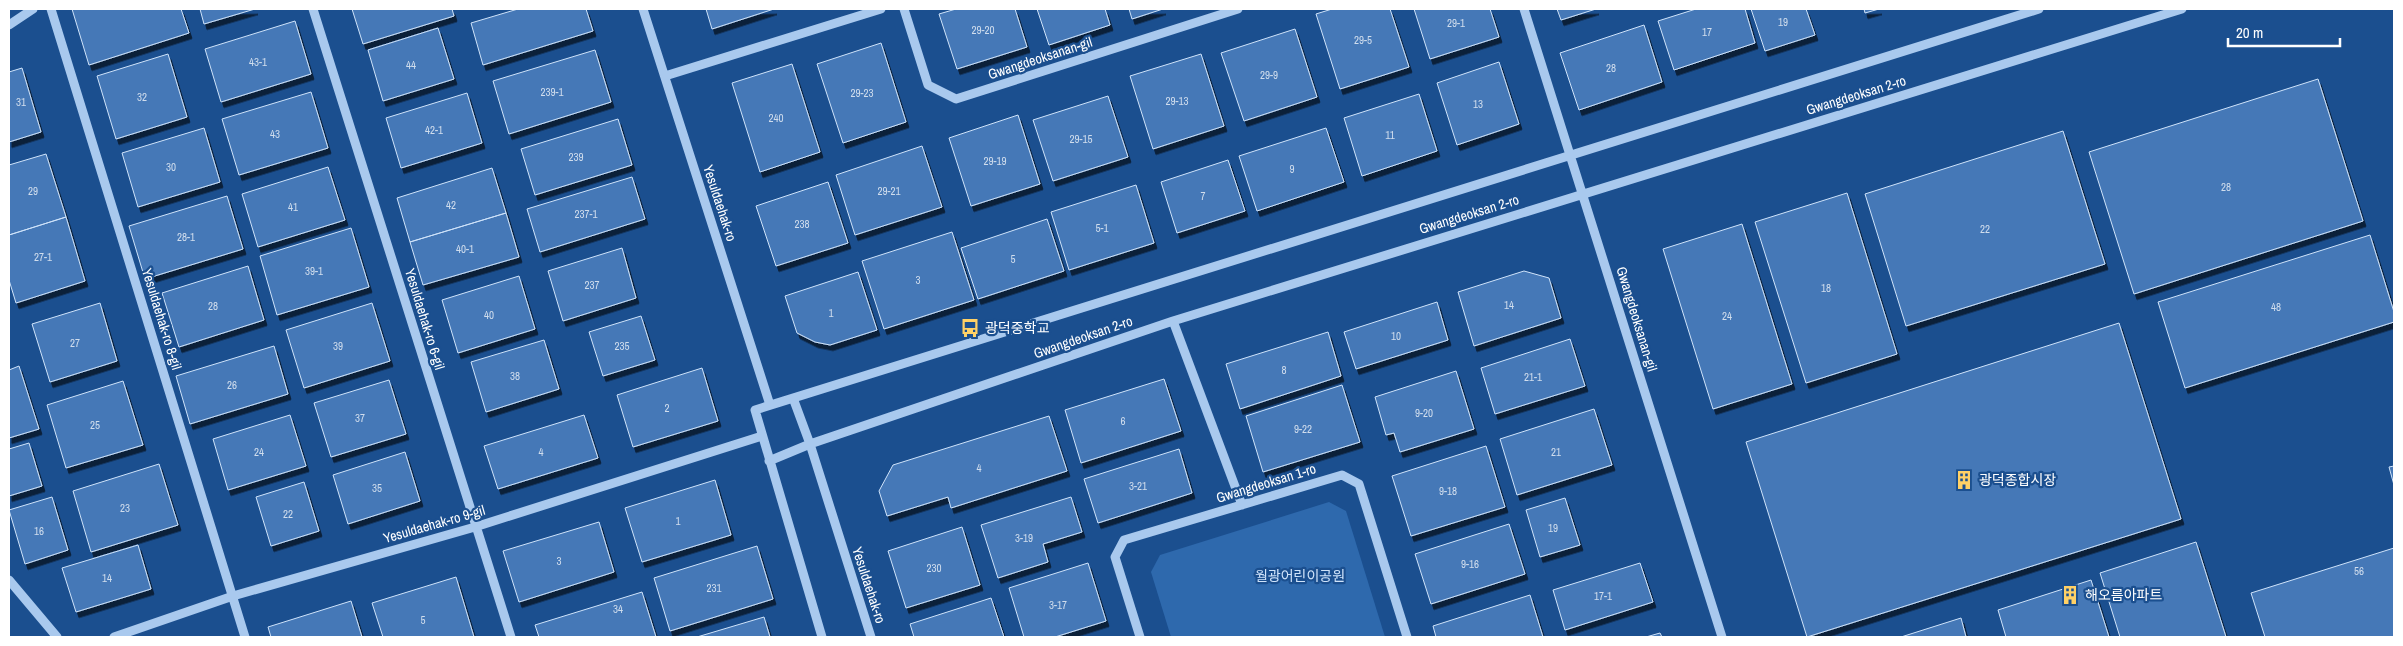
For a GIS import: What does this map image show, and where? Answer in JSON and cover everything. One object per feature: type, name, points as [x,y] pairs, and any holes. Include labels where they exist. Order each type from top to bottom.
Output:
[{"type":"street","points":[[9,25],[33,9]]},
{"type":"street","name":"Yesuldaehak-ro 8-gil","points":[[51,9],[245,637]]},
{"type":"street","name":"Yesuldaehak-ro 6-gil","points":[[313,9],[510,637]]},
{"type":"street","name":"Yesuldaehak-ro","points":[[643,9],[770,405]]},
{"type":"street","points":[[665,76],[881,9]]},
{"type":"street","name":"Gwangdeoksanan-gil","points":[[904,9],[928,85],[956,99],[1238,9]]},
{"type":"street","name":"Gwangdeoksanan-gil","points":[[1524,9],[1722,637]]},
{"type":"street","name":"Gwangdeoksan 2-ro","points":[[762,436],[755,410],[2039,9]]},
{"type":"street","name":"Gwangdeoksan 2-ro","points":[[769,461],[810,444],[1173,321],[2182,9]]},
{"type":"street","points":[[1173,321],[1242,505]]},
{"type":"street","name":"Yesuldaehak-ro","points":[[793,398],[810,444],[871,637]]},
{"type":"street","points":[[762,436],[822,637]]},
{"type":"street","name":"Yesuldaehak-ro 9-gil","points":[[114,637],[233,596],[475,527],[762,436]]},
{"type":"street","name":"Gwangdeoksan 1-ro","points":[[1140,637],[1115,558],[1124,540],[1342,475],[1359,484],[1407,637]]},
{"type":"street","points":[[9,580],[57,637]]},
{"type":"green space","name":"월광어린이공원","points":[[1329,502],[1346,511],[1385,637],[1171,637],[1151,572],[1160,555]]},
{"type":"building","points":[[72,9],[181,9],[189,33],[89,65]]},
{"type":"building","points":[[200,9],[255,9],[204,24]]},
{"type":"building","points":[[352,9],[452,9],[454,16],[363,44]]},
{"type":"building","points":[[518,9],[586,9],[593,31],[483,65],[471,23]]},
{"type":"building","points":[[706,9],[774,9],[712,29]]},
{"type":"building","points":[[956,9],[1015,9],[1027,47],[957,69],[939,14]]},
{"type":"building","points":[[1037,9],[1105,9],[1110,25],[1049,45]]},
{"type":"building","points":[[1129,9],[1163,9],[1132,19]]},
{"type":"building","points":[[1332,9],[1390,9],[1409,67],[1340,89],[1316,14]]},
{"type":"building","points":[[1414,9],[1490,9],[1499,37],[1430,59]]},
{"type":"building","points":[[1557,9],[1596,9],[1561,20]]},
{"type":"building","points":[[1696,9],[1745,9],[1755,43],[1674,70],[1658,21]]},
{"type":"building","points":[[1751,9],[1806,9],[1815,35],[1765,51]]},
{"type":"building","points":[[1864,9],[1879,9],[1865,13]]},
{"type":"building","points":[[295,21],[311,74],[221,102],[205,49]]},
{"type":"building","points":[[1644,25],[1662,82],[1579,110],[1560,53]]},
{"type":"building","points":[[438,28],[454,79],[383,101],[368,50]]},
{"type":"building","points":[[1295,29],[1317,97],[1244,121],[1221,53]]},
{"type":"building","points":[[881,43],[906,122],[843,143],[817,64]]},
{"type":"building","points":[[595,50],[611,102],[509,134],[493,81]]},
{"type":"building","points":[[168,54],[187,117],[116,139],[97,76]]},
{"type":"building","points":[[1201,54],[1224,126],[1153,149],[1130,76]]},
{"type":"building","points":[[1499,62],[1519,124],[1457,145],[1437,83]]},
{"type":"building","points":[[792,64],[820,152],[760,172],[732,83]]},
{"type":"building","points":[[22,68],[41,132],[9,142],[9,72]]},
{"type":"building","points":[[2318,79],[2363,221],[2134,294],[2089,152]]},
{"type":"building","points":[[311,92],[328,148],[239,175],[222,119]]},
{"type":"building","points":[[467,93],[482,143],[401,168],[386,118]]},
{"type":"building","points":[[1419,94],[1437,151],[1362,176],[1344,118]]},
{"type":"building","points":[[1108,96],[1128,157],[1053,181],[1033,120]]},
{"type":"building","points":[[1018,115],[1040,184],[971,206],[949,138]]},
{"type":"building","points":[[618,119],[632,165],[535,195],[521,149]]},
{"type":"building","points":[[204,128],[220,182],[138,207],[122,153]]},
{"type":"building","points":[[1326,128],[1344,182],[1257,211],[1239,156]]},
{"type":"building","points":[[2063,131],[2105,264],[1906,326],[1865,194]]},
{"type":"building","points":[[922,146],[942,207],[855,235],[836,175]]},
{"type":"building","points":[[46,154],[66,217],[9,235],[9,165]]},
{"type":"building","points":[[1228,160],[1245,211],[1177,233],[1161,182]]},
{"type":"building","points":[[328,167],[345,220],[258,247],[242,194]]},
{"type":"building","points":[[492,168],[506,213],[410,242],[397,198]]},
{"type":"building","points":[[632,177],[645,219],[540,252],[527,209]]},
{"type":"building","points":[[828,182],[848,243],[776,266],[756,206]]},
{"type":"building","points":[[1136,185],[1154,243],[1069,270],[1051,212]]},
{"type":"building","points":[[1847,193],[1897,354],[1806,383],[1755,222]]},
{"type":"building","points":[[227,196],[243,249],[145,279],[129,226]]},
{"type":"building","points":[[506,213],[519,257],[423,285],[410,242]]},
{"type":"building","points":[[66,217],[85,281],[16,303],[9,280],[9,235]]},
{"type":"building","points":[[1047,219],[1064,271],[978,299],[961,248]]},
{"type":"building","points":[[1742,224],[1792,384],[1713,409],[1663,249]]},
{"type":"building","points":[[351,228],[369,287],[277,315],[260,256]]},
{"type":"building","points":[[952,232],[974,300],[884,329],[862,261]]},
{"type":"building","points":[[2370,235],[2394,312],[2394,322],[2185,388],[2158,302]]},
{"type":"building","points":[[622,248],[636,298],[563,321],[548,271]]},
{"type":"building","points":[[248,266],[264,320],[179,347],[162,293]]},
{"type":"building","points":[[1524,271],[1549,278],[1561,318],[1474,346],[1458,292]]},
{"type":"building","points":[[858,272],[877,330],[830,345],[815,342],[797,333],[785,296]]},
{"type":"building","points":[[519,276],[535,329],[458,353],[442,300]]},
{"type":"building","points":[[1437,302],[1448,340],[1356,369],[1344,332]]},
{"type":"building","points":[[100,303],[117,361],[50,382],[32,324]]},
{"type":"building","points":[[372,303],[390,361],[304,388],[286,330]]},
{"type":"building","points":[[641,316],[655,360],[603,376],[589,332]]},
{"type":"building","name":"광덕종합시장","points":[[2119,323],[2181,519],[1807,637],[1746,442]]},
{"type":"building","points":[[1328,332],[1341,376],[1240,409],[1226,364]]},
{"type":"building","points":[[1570,339],[1585,386],[1495,414],[1481,368]]},
{"type":"building","points":[[544,340],[559,389],[486,412],[471,362]]},
{"type":"building","points":[[274,346],[288,394],[190,424],[176,376]]},
{"type":"building","points":[[19,366],[39,429],[9,438],[9,370]]},
{"type":"building","points":[[702,368],[718,421],[633,447],[617,395]]},
{"type":"building","points":[[1456,371],[1474,429],[1400,452],[1394,433],[1386,435],[1375,397]]},
{"type":"building","points":[[1164,379],[1181,431],[1081,463],[1065,410]]},
{"type":"building","points":[[389,380],[406,434],[331,457],[314,403]]},
{"type":"building","points":[[123,381],[143,445],[66,468],[47,405]]},
{"type":"building","points":[[1342,385],[1360,442],[1263,472],[1246,416]]},
{"type":"building","points":[[1594,409],[1612,465],[1517,495],[1500,439]]},
{"type":"building","points":[[290,415],[306,466],[228,490],[213,439]]},
{"type":"building","points":[[584,415],[598,458],[498,489],[484,446]]},
{"type":"building","points":[[1049,416],[1067,471],[951,508],[948,497],[887,516],[879,491],[893,465]]},
{"type":"building","points":[[29,443],[42,486],[9,496],[9,449]]},
{"type":"building","points":[[1486,446],[1505,507],[1411,536],[1392,476]]},
{"type":"building","points":[[1179,449],[1192,493],[1098,523],[1084,479]]},
{"type":"building","points":[[405,452],[420,501],[348,524],[333,475]]},
{"type":"building","points":[[159,464],[178,525],[91,552],[73,491]]},
{"type":"building","points":[[2394,466],[2394,485],[2389,467]]},
{"type":"building","points":[[715,480],[731,535],[642,562],[625,508]]},
{"type":"building","points":[[304,482],[319,531],[271,546],[256,497]]},
{"type":"building","points":[[52,497],[68,550],[25,564],[9,510]]},
{"type":"building","points":[[1071,497],[1082,532],[1043,544],[1048,562],[998,578],[981,525]]},
{"type":"building","points":[[1565,498],[1580,545],[1540,557],[1526,510]]},
{"type":"building","points":[[599,522],[614,572],[519,602],[503,551]]},
{"type":"building","points":[[1509,524],[1525,574],[1431,604],[1415,554]]},
{"type":"building","points":[[962,527],[980,585],[906,608],[888,551]]},
{"type":"building","points":[[2196,542],[2226,637],[2120,637],[2100,573]]},
{"type":"building","points":[[138,545],[151,589],[76,612],[62,568]]},
{"type":"building","points":[[757,546],[773,599],[670,631],[654,578]]},
{"type":"building","points":[[2394,548],[2394,637],[2265,637],[2251,593]]},
{"type":"building","points":[[1088,563],[1106,621],[1055,637],[1024,637],[1009,588]]},
{"type":"building","points":[[1640,563],[1653,602],[1565,630],[1553,590]]},
{"type":"building","points":[[456,577],[474,637],[383,637],[372,603]]},
{"type":"building","name":"해오름아파트","points":[[2091,580],[2109,637],[2006,637],[1998,610]]},
{"type":"building","points":[[642,592],[656,637],[539,637],[535,625]]},
{"type":"building","points":[[1530,595],[1543,637],[1436,637],[1433,626]]},
{"type":"building","points":[[991,598],[1004,637],[914,637],[910,624]]},
{"type":"building","points":[[351,601],[362,637],[271,637],[268,627]]},
{"type":"building","points":[[764,617],[770,637],[697,637]]},
{"type":"building","points":[[1961,618],[1966,637],[1901,637]]},
{"type":"building","points":[[1660,633],[1662,637],[1646,637]]},
{"type":"place","name":"광덕중학교","points":[[970,328]]},
{"type":"place","name":"광덕종합시장","points":[[1964,480]]},
{"type":"place","name":"해오름아파트","points":[[2070,595]]}]
